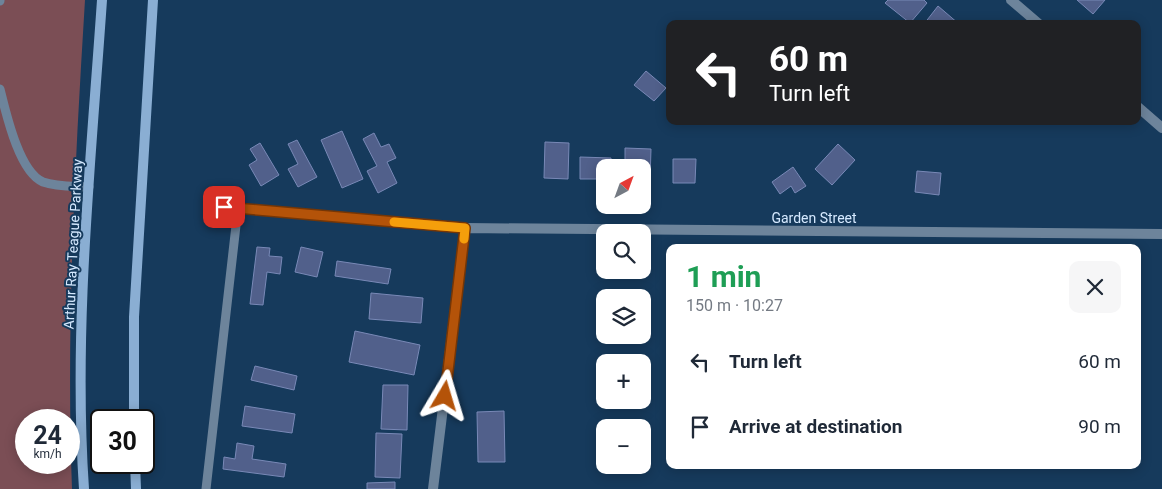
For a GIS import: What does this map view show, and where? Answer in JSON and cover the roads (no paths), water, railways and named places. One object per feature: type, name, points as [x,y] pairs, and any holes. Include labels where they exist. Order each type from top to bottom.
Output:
[{"type":"street","name":"Arthur Ray Teague Parkway","points":[[84,489],[81,380],[89,187],[102,0]]},
{"type":"street","points":[[134,409],[134,317],[153,0]]},
{"type":"street","points":[[1011,0],[1034,20]]},
{"type":"street","points":[[1141,110],[1162,128]]},
{"type":"street","points":[[433,489],[465,228]]},
{"type":"street","name":"Garden Street","points":[[465,228],[1162,234]]},
{"type":"street","points":[[135,474],[136,489]]},
{"type":"lane","points":[[0,89],[23,160],[35,178],[50,184],[89,187]]},
{"type":"lane","points":[[224,207],[465,228]]},
{"type":"lane","points":[[206,489],[238,208]]}]
